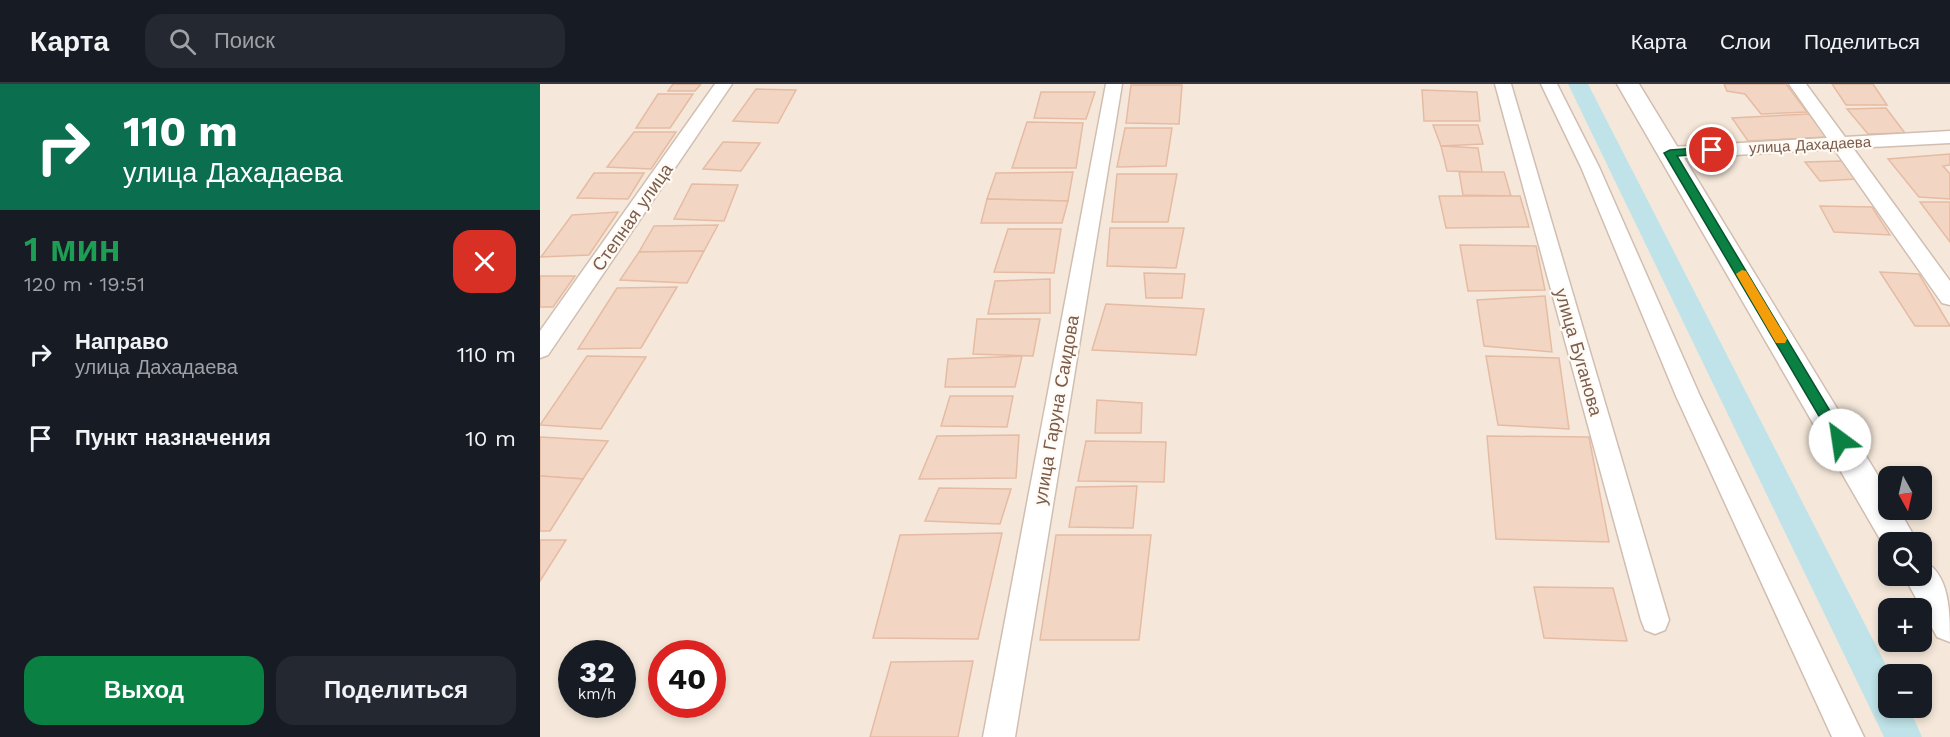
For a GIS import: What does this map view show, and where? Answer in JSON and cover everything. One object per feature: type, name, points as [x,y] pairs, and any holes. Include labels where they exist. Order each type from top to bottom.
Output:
[{"type":"street","name":"Степная улица","points":[[540,349],[724,84]]},
{"type":"street","name":"улица Гаруна Саидова","points":[[999,737],[1114,84]]},
{"type":"street","name":"улица Буганова","points":[[1503,84],[1654,620]]},
{"type":"street","points":[[1549,84],[1590,167],[1688,396],[1848,737]]},
{"type":"street","points":[[1628,84],[1894,532]]},
{"type":"street","points":[[1797,84],[1950,297]]},
{"type":"street","name":"улица Дахадаева","points":[[1670,153],[1950,137]]},
{"type":"street","points":[[1927,586],[1950,625]]},
{"type":"shaded area","points":[[540,84],[1950,84],[1950,737],[540,737]]},
{"type":"building","points":[[673,84],[701,84],[695,91],[668,91]]},
{"type":"building","points":[[1724,84],[1786,84],[1807,112],[1761,114],[1745,94],[1727,91]]},
{"type":"building","points":[[1832,84],[1873,84],[1887,105],[1846,105]]},
{"type":"building","points":[[1131,85],[1182,85],[1179,124],[1126,123]]},
{"type":"building","points":[[756,89],[796,90],[778,123],[733,121]]},
{"type":"building","points":[[1422,90],[1477,92],[1480,121],[1424,121]]},
{"type":"building","points":[[1041,92],[1095,92],[1086,119],[1034,118]]},
{"type":"building","points":[[658,94],[693,94],[670,128],[636,128]]},
{"type":"building","points":[[1886,108],[1905,133],[1868,134],[1847,109]]},
{"type":"building","points":[[1809,114],[1827,137],[1748,141],[1732,118]]},
{"type":"building","points":[[1027,122],[1083,123],[1076,168],[1012,168]]},
{"type":"building","points":[[1433,125],[1478,125],[1483,144],[1441,146]]},
{"type":"building","points":[[1125,128],[1172,128],[1166,166],[1117,167]]},
{"type":"building","points":[[634,132],[676,132],[651,169],[607,167]]},
{"type":"building","points":[[723,142],[760,143],[741,171],[703,169]]},
{"type":"building","points":[[1441,146],[1478,148],[1482,172],[1447,171]]},
{"type":"building","points":[[1950,154],[1950,165],[1943,166],[1950,174],[1950,199],[1919,197],[1888,159]]},
{"type":"building","points":[[1842,161],[1856,179],[1820,181],[1805,162]]},
{"type":"building","points":[[1073,172],[1068,201],[987,199],[996,173]]},
{"type":"building","points":[[1459,172],[1504,172],[1511,196],[1463,195]]},
{"type":"building","points":[[594,173],[644,173],[628,199],[577,198]]},
{"type":"building","points":[[1117,174],[1177,174],[1168,222],[1112,222]]},
{"type":"building","points":[[692,184],[738,185],[724,221],[674,219]]},
{"type":"building","points":[[1439,196],[1520,196],[1529,227],[1446,228]]},
{"type":"building","points":[[987,199],[1068,201],[1062,223],[981,223]]},
{"type":"building","points":[[1920,202],[1950,202],[1950,242]]},
{"type":"building","points":[[1820,206],[1872,207],[1890,235],[1834,232]]},
{"type":"building","points":[[618,212],[589,255],[541,257],[572,215]]},
{"type":"building","points":[[718,225],[704,251],[639,252],[654,226]]},
{"type":"building","points":[[1110,228],[1184,228],[1176,268],[1107,266]]},
{"type":"building","points":[[1008,229],[1061,229],[1054,273],[994,272]]},
{"type":"building","points":[[1460,245],[1536,246],[1545,290],[1468,291]]},
{"type":"building","points":[[704,251],[687,283],[620,280],[639,252]]},
{"type":"building","points":[[1880,272],[1919,274],[1950,326],[1915,326]]},
{"type":"building","points":[[1144,273],[1185,274],[1182,298],[1146,298]]},
{"type":"building","points":[[540,276],[575,276],[553,307],[540,307]]},
{"type":"building","points":[[1050,279],[1050,313],[988,314],[995,281]]},
{"type":"building","points":[[677,287],[641,348],[578,349],[617,288]]},
{"type":"building","points":[[1545,296],[1552,352],[1484,346],[1477,300]]},
{"type":"building","points":[[1106,304],[1204,309],[1196,355],[1092,350]]},
{"type":"building","points":[[977,319],[1040,319],[1033,356],[973,354]]},
{"type":"building","points":[[587,356],[646,357],[601,429],[540,425]]},
{"type":"building","points":[[1022,356],[1015,387],[945,387],[948,359]]},
{"type":"building","points":[[1486,356],[1559,358],[1569,429],[1498,425]]},
{"type":"building","points":[[950,396],[1013,396],[1007,427],[941,426]]},
{"type":"building","points":[[1097,400],[1142,403],[1141,433],[1095,433]]},
{"type":"building","points":[[1019,435],[1016,478],[919,479],[937,436]]},
{"type":"building","points":[[1487,436],[1589,437],[1609,542],[1496,539]]},
{"type":"building","points":[[540,437],[608,441],[583,479],[540,476]]},
{"type":"building","points":[[1086,441],[1166,442],[1164,482],[1078,481]]},
{"type":"building","points":[[540,476],[583,479],[550,531],[540,531]]},
{"type":"building","points":[[1137,486],[1133,528],[1069,527],[1076,487]]},
{"type":"building","points":[[939,488],[1011,489],[1000,524],[925,521]]},
{"type":"building","points":[[1002,533],[978,639],[873,638],[900,535]]},
{"type":"building","points":[[1056,535],[1151,535],[1139,640],[1040,640]]},
{"type":"building","points":[[540,540],[566,540],[540,581]]},
{"type":"building","points":[[1534,587],[1613,588],[1627,641],[1544,638]]},
{"type":"building","points":[[973,661],[958,737],[870,737],[891,662]]},
{"type":"waterway","points":[[1578,84],[1878,686]]},
{"type":"waterway","points":[[1894,718],[1904,737]]},
{"type":"slow traffic","points":[[1742,274],[1780,339]]},
{"type":"route","points":[[1712,150],[1670,153],[1840,440]]}]
